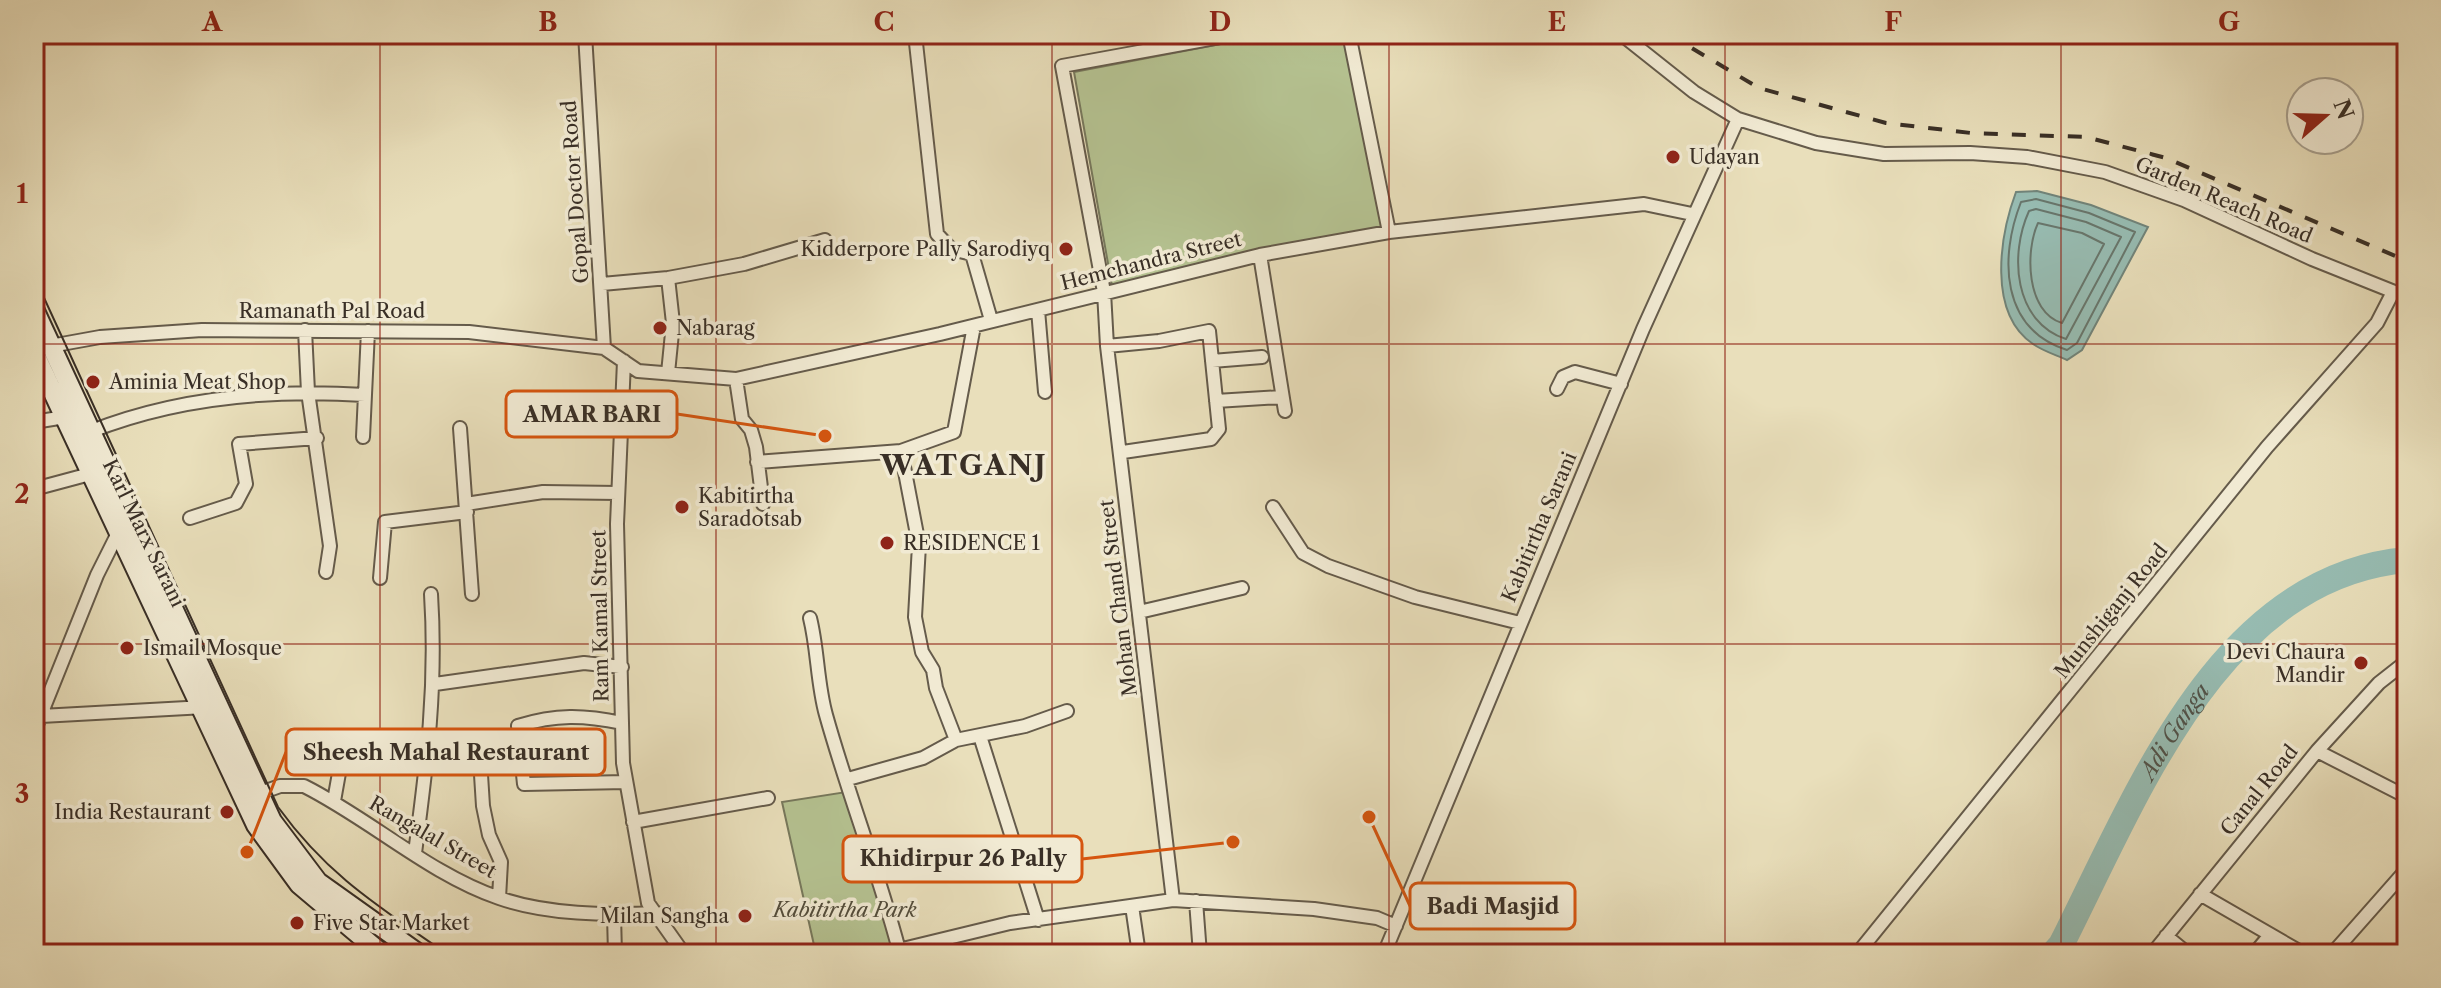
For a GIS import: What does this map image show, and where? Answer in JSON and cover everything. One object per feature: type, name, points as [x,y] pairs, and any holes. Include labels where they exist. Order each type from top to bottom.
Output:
[{"type":"main road","points":[[34,309],[39,349],[89,432],[125,527]]},
{"type":"main road","name":"Karl Marx Sarani","points":[[39,349],[90,474],[125,527],[209,705],[273,851],[299,884],[351,919],[398,939],[419,954]]},
{"type":"main road","points":[[351,919],[383,954]]},
{"type":"street","name":"Gopal Doctor Road","points":[[585,34],[604,348]]},
{"type":"street","points":[[915,34],[937,234],[951,249],[972,254],[991,320]]},
{"type":"street","name":"Mohan Chand Street","points":[[1173,900],[1123,452],[1107,346],[1104,292],[1062,66],[1237,34]]},
{"type":"street","points":[[1349,34],[1389,232]]},
{"type":"street","name":"Garden Reach Road","points":[[1621,34],[1694,92],[1738,119],[1816,143],[1884,154],[2027,157],[2105,172],[2184,200],[2312,259],[2407,297]]},
{"type":"street","name":"Kabitirtha Sarani","points":[[1384,954],[1692,214],[1738,119]]},
{"type":"street","name":"Hemchandra Street","points":[[625,362],[638,371],[736,379],[974,326],[1260,255],[1389,232],[1644,204],[1692,214]]},
{"type":"street","points":[[602,284],[668,278],[744,264],[825,240]]},
{"type":"street","points":[[1260,255],[1285,411]]},
{"type":"street","points":[[668,278],[673,323],[668,373]]},
{"type":"street","name":"Munshiganj Road","points":[[1857,954],[2267,447],[2377,323],[2393,292]]},
{"type":"street","points":[[1038,310],[1045,392]]},
{"type":"street","points":[[757,462],[901,451],[954,432],[974,326]]},
{"type":"street","name":"Ramanath Pal Road","points":[[39,349],[100,337],[202,330],[469,332],[604,348],[625,362]]},
{"type":"street","points":[[305,330],[308,392],[317,438],[330,546],[326,572]]},
{"type":"street","points":[[363,437],[368,331]]},
{"type":"street","points":[[1107,346],[1159,341],[1209,331],[1219,429],[1211,439],[1123,452]]},
{"type":"street","points":[[1212,361],[1262,357]]},
{"type":"street","name":"Ram Kamal Street","points":[[625,362],[618,493],[626,782],[648,903],[684,954]]},
{"type":"street","points":[[1557,389],[1563,377],[1575,372],[1621,384]]},
{"type":"street","points":[[736,379],[742,419],[751,430],[763,504]]},
{"type":"street","points":[[89,432],[240,395],[308,392],[365,395]]},
{"type":"street","points":[[1216,401],[1282,397]]},
{"type":"street","points":[[34,422],[65,417]]},
{"type":"street","points":[[460,428],[472,594]]},
{"type":"street","points":[[190,518],[236,503],[246,484],[239,444],[317,438]]},
{"type":"street","points":[[901,451],[919,545],[915,617],[922,652],[933,670],[956,740]]},
{"type":"street","points":[[34,489],[90,474]]},
{"type":"street","points":[[380,578],[385,522],[543,492],[618,493]]},
{"type":"street","points":[[1273,507],[1303,553],[1328,566],[1415,597],[1520,623]]},
{"type":"street","points":[[34,732],[125,527]]},
{"type":"street","points":[[1139,612],[1242,588]]},
{"type":"street","points":[[415,853],[435,684],[431,594]]},
{"type":"street","points":[[810,618],[816,673],[899,950]]},
{"type":"street","name":"Canal Road","points":[[2152,954],[2317,751],[2379,683],[2407,661]]},
{"type":"street","points":[[435,684],[584,663],[622,667]]},
{"type":"street","points":[[41,716],[209,705]]},
{"type":"street","points":[[848,779],[923,758],[956,740],[1067,711]]},
{"type":"street","points":[[622,723],[581,714],[548,716],[518,726],[524,784],[626,782]]},
{"type":"street","points":[[462,736],[483,740],[519,736]]},
{"type":"street","points":[[980,736],[1038,920]]},
{"type":"street","points":[[483,740],[480,759],[483,806],[489,835],[501,862],[499,898]]},
{"type":"street","points":[[334,801],[344,745]]},
{"type":"street","points":[[2317,751],[2407,797]]},
{"type":"street","name":"Rangalal Street","points":[[251,797],[280,786],[304,786],[334,801],[415,853],[499,898],[552,910],[614,915],[657,913]]},
{"type":"street","points":[[633,822],[768,798]]},
{"type":"street","points":[[2332,954],[2407,869]]},
{"type":"street","points":[[2200,894],[2304,954]]},
{"type":"street","points":[[882,954],[1038,920],[1173,900],[1314,909],[1377,918],[1396,926]]},
{"type":"street","points":[[1196,901],[1200,954]]},
{"type":"street","points":[[1132,906],[1139,954]]},
{"type":"street","points":[[614,915],[615,954]]},
{"type":"street","points":[[2254,954],[2270,935]]},
{"type":"street","points":[[2166,936],[2188,954]]},
{"type":"street","points":[[383,954],[398,939]]},
{"type":"green space","points":[[1273,34],[1344,34],[1382,227],[1112,286],[1074,72]]},
{"type":"green space","name":"Kabitirtha Park","points":[[846,792],[896,947],[864,954],[816,954],[782,802]]},
{"type":"water","points":[[2037,191],[2091,205],[2148,227],[2082,350],[2067,360],[2033,344],[2018,330],[2003,294],[2002,251],[2010,210],[2016,192]]},
{"type":"waterway","name":"Adi Ganga","points":[[2053,954],[2061,945],[2153,764],[2191,704],[2234,651],[2284,607],[2341,575],[2407,560]]},
{"type":"tram line","points":[[34,276],[278,807],[335,871],[376,905],[447,954]]},
{"type":"railway","points":[[1668,34],[1759,88],[1886,123],[1971,133],[2086,137],[2166,158],[2407,261]]},
{"type":"place","name":"Udayan","points":[[1673,157]]},
{"type":"place","name":"Kidderpore Pally Sarodiyq","points":[[1066,249]]},
{"type":"place","name":"Nabarag","points":[[660,328]]},
{"type":"place","name":"Aminia Meat Shop","points":[[93,382]]},
{"type":"place","name":"AMAR BARI","points":[[825,436]]},
{"type":"place","name":"Kabitirtha Saradotsab","points":[[682,507]]},
{"type":"place","name":"RESIDENCE 1","points":[[887,543]]},
{"type":"place","name":"Ismail Mosque","points":[[127,648]]},
{"type":"place","name":"Devi Chaura Mandir","points":[[2361,663]]},
{"type":"place","name":"India Restaurant","points":[[227,812]]},
{"type":"place","name":"Badi Masjid","points":[[1369,817]]},
{"type":"place","name":"Khidirpur 26 Pally","points":[[1233,842]]},
{"type":"place","name":"Sheesh Mahal Restaurant","points":[[247,852]]},
{"type":"place","name":"Milan Sangha","points":[[745,916]]},
{"type":"place","name":"Five Star Market","points":[[297,923]]},
{"type":"district","name":"WATGANJ","points":[[964,465]]}]
